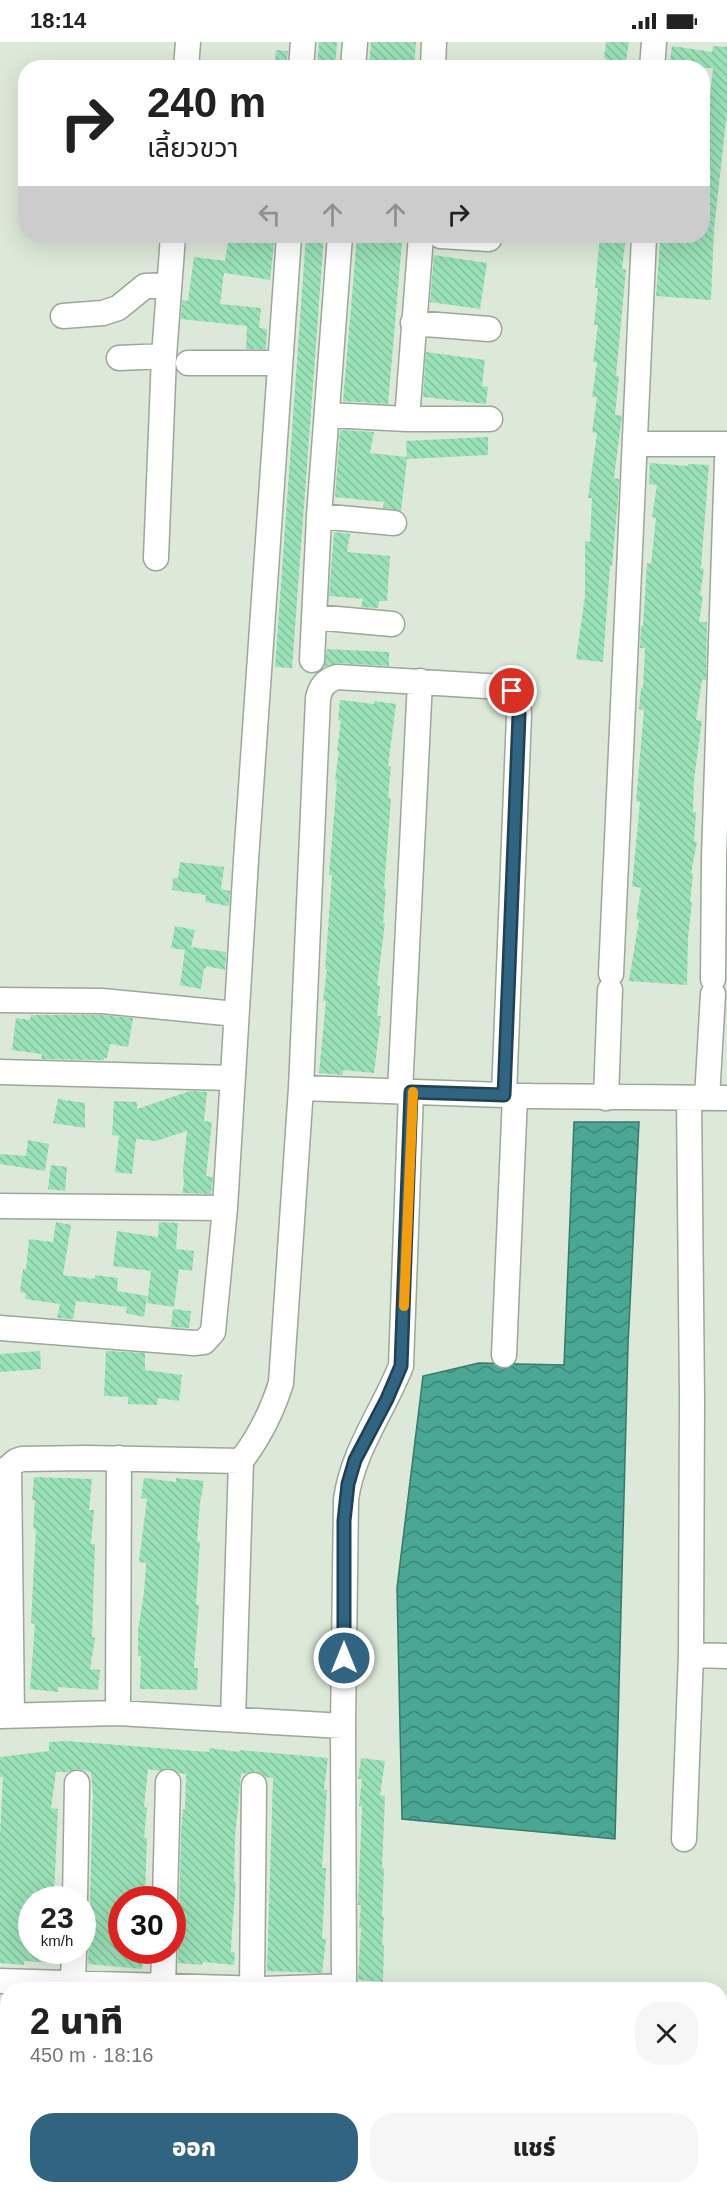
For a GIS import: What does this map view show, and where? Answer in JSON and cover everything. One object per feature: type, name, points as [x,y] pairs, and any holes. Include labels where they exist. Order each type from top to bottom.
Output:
[{"type":"street","points":[[187,60],[188,42]]},
{"type":"street","points":[[302,60],[303,42]]},
{"type":"street","points":[[354,60],[355,42]]},
{"type":"street","points":[[433,60],[434,42]]},
{"type":"street","points":[[653,60],[654,42]]},
{"type":"street","points":[[156,558],[164,356],[172,243]]},
{"type":"street","points":[[0,1328],[204,1342],[213,1332],[225,1208],[289,243]]},
{"type":"street","points":[[312,660],[340,243]]},
{"type":"street","points":[[407,419],[420,243]]},
{"type":"street","points":[[606,1098],[644,243]]},
{"type":"street","points":[[63,316],[103,314],[118,308],[145,286],[169,285]]},
{"type":"street","points":[[413,323],[489,328]]},
{"type":"street","points":[[119,358],[164,356]]},
{"type":"street","points":[[188,363],[280,363]]},
{"type":"street","points":[[328,415],[407,419],[490,419]]},
{"type":"street","points":[[635,444],[727,444]]},
{"type":"street","points":[[684,1839],[691,1655],[692,1398],[721,858],[727,460]]},
{"type":"street","points":[[320,516],[394,523]]},
{"type":"street","points":[[314,617],[392,624]]},
{"type":"street","points":[[233,1719],[241,1461],[257,1439],[272,1411],[281,1383],[301,1088],[320,689],[326,681],[337,677],[503,687],[518,696],[520,703],[504,1355]]},
{"type":"street","points":[[344,1982],[343,1726],[346,1500],[355,1460],[387,1399],[401,1366],[406,1092],[420,681]]},
{"type":"street","points":[[0,1000],[102,1001],[236,1014]]},
{"type":"street","points":[[0,1072],[232,1078]]},
{"type":"street","points":[[301,1088],[509,1096],[708,1098]]},
{"type":"street","points":[[0,1206],[225,1208]]},
{"type":"street","points":[[241,1461],[119,1458],[22,1460],[16,1461],[9,1467],[7,1472],[6,1715],[118,1713],[343,1726]]},
{"type":"street","points":[[118,1713],[119,1458]]},
{"type":"street","points":[[691,1655],[727,1656]]},
{"type":"street","points":[[165,1886],[168,1782]]},
{"type":"street","points":[[75,1886],[77,1784]]},
{"type":"street","points":[[252,1982],[254,1785]]},
{"type":"street","points":[[73,1982],[74,1964]]},
{"type":"street","points":[[169,1964],[175,1982]]},
{"type":"water","points":[[574,1122],[639,1122],[628,1345],[615,1839],[402,1819],[397,1588],[423,1376],[479,1363],[564,1365]]},
{"type":"building","points":[[319,42],[337,42],[336,60],[318,60]]},
{"type":"building","points":[[371,42],[416,42],[415,60],[370,60]]},
{"type":"building","points":[[606,42],[629,42],[626,60],[606,60],[604,58]]},
{"type":"building","points":[[672,46],[712,52],[713,46],[727,47],[727,112],[714,229],[711,300],[656,296],[660,243],[710,243],[710,97],[713,68],[710,68],[710,60],[670,60]]},
{"type":"building","points":[[276,50],[288,51],[287,60],[275,60]]},
{"type":"building","points":[[228,243],[274,243],[270,280],[224,273],[220,304],[261,308],[259,328],[267,329],[266,349],[246,349],[247,326],[181,319],[182,300],[188,301],[194,257],[225,261]]},
{"type":"building","points":[[305,243],[323,243],[292,668],[275,667]]},
{"type":"building","points":[[356,243],[402,243],[388,404],[343,401]]},
{"type":"building","points":[[599,243],[625,243],[622,269],[626,270],[616,376],[619,376],[615,415],[622,416],[614,478],[619,479],[618,498],[603,662],[576,659],[585,596],[585,541],[590,542],[592,498],[588,498],[597,433],[592,432],[597,397],[592,397],[597,362],[593,362],[598,325],[594,325],[598,288],[595,288]]},
{"type":"building","points":[[434,255],[487,263],[480,309],[430,302]]},
{"type":"building","points":[[426,352],[485,360],[482,386],[488,387],[486,404],[423,397]]},
{"type":"building","points":[[340,430],[374,432],[370,453],[407,457],[406,441],[488,437],[488,455],[407,459],[401,511],[383,508],[384,502],[335,497]]},
{"type":"building","points":[[650,463],[709,465],[701,568],[704,569],[700,595],[703,596],[699,622],[707,622],[706,680],[702,680],[696,720],[702,721],[694,779],[693,812],[696,812],[694,841],[697,842],[691,873],[693,873],[690,902],[692,902],[688,938],[687,985],[629,981],[639,920],[636,919],[641,888],[632,886],[640,802],[636,801],[644,710],[639,709],[641,688],[643,688],[645,648],[640,648],[641,626],[643,626],[647,563],[651,564],[656,518],[652,517],[657,485],[649,484]]},
{"type":"building","points":[[334,532],[350,534],[347,552],[390,556],[387,601],[379,601],[378,608],[361,607],[363,599],[329,596]]},
{"type":"building","points":[[327,649],[389,652],[389,666],[338,663],[324,667]]},
{"type":"building","points":[[340,700],[396,704],[388,766],[391,766],[388,798],[391,798],[384,889],[386,889],[383,923],[385,923],[377,986],[380,986],[377,1016],[381,1016],[374,1073],[343,1070],[343,1075],[319,1073],[326,1001],[323,1001],[327,969],[325,969],[332,875],[329,875],[341,721],[338,720]]},
{"type":"building","points":[[180,862],[224,867],[221,889],[230,891],[229,906],[205,902],[206,895],[172,890],[173,878],[178,878]]},
{"type":"building","points":[[175,926],[195,930],[191,947],[226,952],[225,970],[206,966],[206,969],[204,968],[201,989],[180,985],[185,950],[171,948]]},
{"type":"building","points":[[31,1015],[101,1015],[133,1018],[128,1047],[110,1044],[107,1058],[104,1060],[41,1059],[42,1054],[12,1050],[16,1018],[30,1020]]},
{"type":"building","points":[[190,1091],[207,1092],[204,1121],[212,1122],[206,1176],[213,1177],[211,1194],[182,1193],[187,1131],[156,1141],[136,1139],[132,1174],[115,1172],[119,1136],[112,1135],[114,1101],[137,1102],[137,1109]]},
{"type":"building","points":[[58,1099],[85,1103],[85,1128],[53,1123]]},
{"type":"building","points":[[28,1140],[49,1144],[45,1171],[0,1164],[0,1154],[26,1156]]},
{"type":"building","points":[[51,1165],[67,1167],[65,1191],[48,1189]]},
{"type":"building","points":[[56,1222],[71,1225],[63,1275],[95,1279],[95,1275],[118,1278],[117,1291],[147,1296],[144,1317],[126,1313],[127,1307],[76,1301],[73,1319],[57,1318],[60,1304],[25,1299],[26,1293],[20,1292],[23,1269],[26,1269],[29,1239],[53,1242]]},
{"type":"building","points":[[159,1222],[178,1223],[176,1249],[194,1251],[192,1271],[179,1269],[174,1307],[147,1303],[151,1271],[113,1266],[117,1231],[158,1237]]},
{"type":"building","points":[[173,1309],[191,1311],[189,1328],[171,1327]]},
{"type":"building","points":[[40,1351],[41,1369],[0,1372],[0,1354]]},
{"type":"building","points":[[106,1351],[145,1353],[145,1370],[182,1375],[179,1401],[158,1398],[157,1405],[128,1404],[128,1397],[104,1396]]},
{"type":"building","points":[[34,1477],[92,1479],[89,1510],[94,1510],[91,1544],[95,1544],[92,1637],[95,1638],[90,1669],[100,1670],[98,1690],[58,1687],[58,1692],[30,1689],[35,1624],[31,1623],[36,1529],[33,1528]]},
{"type":"building","points":[[144,1478],[176,1482],[176,1478],[204,1481],[197,1542],[200,1542],[196,1605],[199,1605],[194,1668],[198,1668],[197,1690],[140,1689],[141,1656],[138,1656],[138,1631],[146,1563],[139,1562],[147,1499],[141,1498]]},
{"type":"building","points":[[67,1741],[209,1752],[209,1748],[328,1758],[324,1790],[327,1790],[322,1868],[326,1868],[322,1939],[326,1939],[322,1973],[267,1971],[273,1778],[255,1771],[241,1774],[235,1837],[234,1882],[236,1882],[231,1952],[235,1952],[234,1965],[203,1962],[202,1965],[186,1964],[186,1886],[180,1886],[186,1774],[169,1768],[160,1771],[148,1769],[144,1807],[147,1808],[144,1838],[147,1838],[145,1886],[108,1886],[108,1964],[142,1964],[142,1969],[88,1964],[96,1964],[96,1886],[90,1886],[93,1794],[91,1772],[78,1769],[56,1772],[51,1808],[58,1809],[54,1886],[18,1886],[18,1964],[24,1965],[0,1963],[0,1835],[3,1777],[0,1777],[0,1757],[49,1751],[49,1742]]},
{"type":"building","points":[[361,1758],[385,1761],[380,1795],[385,1796],[382,1868],[384,1868],[383,1982],[358,1980],[361,1928],[359,1928],[361,1905],[358,1905],[362,1806],[359,1806],[362,1779],[358,1779]]},
{"type":"slow traffic","points":[[404,1306],[411,1092],[413,1092]]},
{"type":"route","points":[[344,1658],[344,1521],[348,1484],[355,1460],[387,1399],[401,1366],[411,1092],[504,1095],[520,703],[518,696],[512,691]]}]
